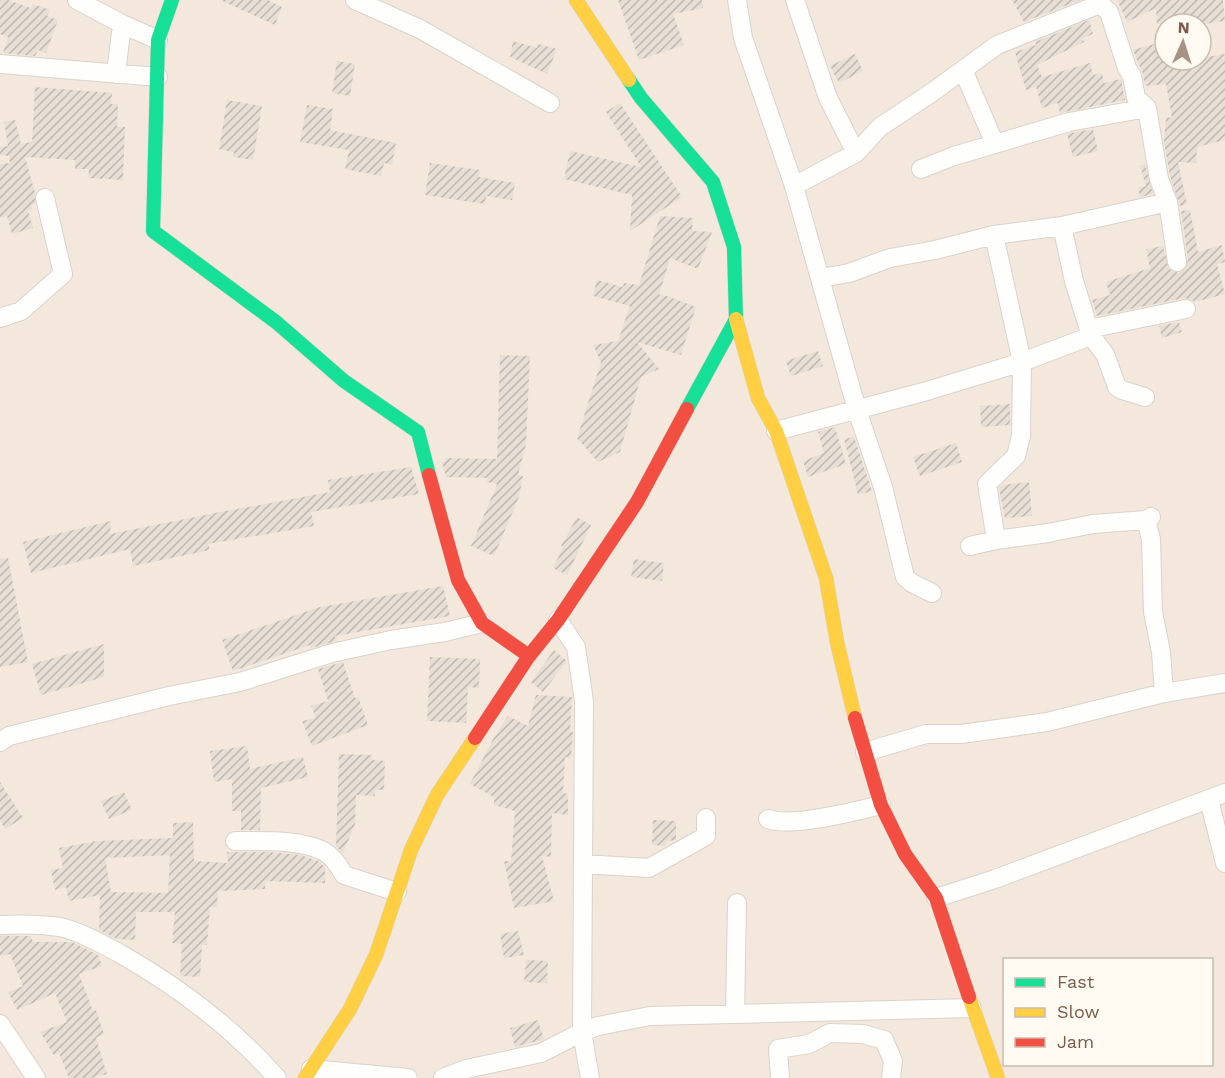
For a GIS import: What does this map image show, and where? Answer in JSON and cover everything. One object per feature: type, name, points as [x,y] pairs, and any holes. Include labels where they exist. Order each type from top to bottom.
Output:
[{"type":"street","points":[[77,0],[158,40]]},
{"type":"street","points":[[172,0],[158,40],[153,231],[197,261],[276,322],[344,381],[418,432],[458,580],[482,623],[529,656]]},
{"type":"street","points":[[355,0],[420,29],[550,103]]},
{"type":"street","points":[[576,0],[641,98],[713,182],[734,247],[736,319],[758,398],[776,431],[826,578],[837,642],[881,805],[905,854],[936,898],[998,1078]]},
{"type":"street","points":[[736,0],[743,38],[794,186],[857,411],[883,487],[905,577],[932,593]]},
{"type":"street","points":[[795,0],[828,98],[856,153]]},
{"type":"street","points":[[794,186],[856,153],[880,127],[997,45],[1100,2],[1109,12],[1127,68],[1132,76],[1136,98],[1147,108],[1159,179],[1168,202],[1177,262]]},
{"type":"street","points":[[116,74],[122,24]]},
{"type":"street","points":[[0,64],[158,77]]},
{"type":"street","points":[[963,70],[995,144]]},
{"type":"street","points":[[921,169],[954,156],[1070,122],[1147,108]]},
{"type":"street","points":[[0,318],[21,311],[63,274],[45,198]]},
{"type":"street","points":[[821,278],[849,273],[890,258],[935,250],[994,235],[1062,226],[1168,202]]},
{"type":"street","points":[[1062,226],[1074,281],[1090,332],[1105,354],[1117,387],[1145,397]]},
{"type":"street","points":[[994,235],[1022,362],[1021,436],[1016,456],[987,484],[996,540]]},
{"type":"street","points":[[776,431],[857,411],[1022,362],[1090,332],[1186,309]]},
{"type":"street","points":[[308,1074],[350,1009],[376,955],[411,850],[436,795],[529,656],[558,620],[637,502],[736,319]]},
{"type":"street","points":[[970,546],[1093,524],[1149,518],[1153,612],[1161,652],[1164,693]]},
{"type":"street","points":[[558,620],[576,647],[584,701],[582,1032],[590,1078]]},
{"type":"street","points":[[3,733],[240,682],[332,653],[482,623]]},
{"type":"street","points":[[865,752],[926,734],[961,734],[1047,722],[1164,693],[1225,683]]},
{"type":"street","points":[[936,898],[1217,797],[1225,864]]},
{"type":"street","points":[[768,819],[787,821],[830,817],[881,805]]},
{"type":"street","points":[[583,864],[649,868],[706,836],[706,818]]},
{"type":"street","points":[[235,842],[269,841],[322,850],[336,861],[344,875],[397,892]]},
{"type":"street","points":[[735,1013],[737,903]]},
{"type":"street","points":[[0,925],[18,924],[61,928],[95,940],[137,964],[204,1009],[277,1078]]},
{"type":"street","points":[[443,1078],[466,1069],[541,1053],[598,1026],[650,1016],[972,1008]]},
{"type":"street","points":[[0,1024],[36,1078]]},
{"type":"street","points":[[780,1078],[778,1048],[809,1044],[831,1034],[862,1034],[884,1040],[892,1061],[891,1078]]},
{"type":"street","points":[[308,1074],[408,1078]]},
{"type":"shaded area","points":[[0,0],[1225,0],[1225,1078],[0,1078]]},
{"type":"building","points":[[0,0],[8,0],[31,8],[33,4],[50,10],[47,16],[58,20],[46,53],[38,50],[35,56],[3,53],[8,37],[0,34]]},
{"type":"building","points":[[220,0],[268,0],[282,7],[275,25]]},
{"type":"building","points":[[618,0],[702,0],[703,8],[673,14],[684,45],[639,60]]},
{"type":"building","points":[[1012,0],[1080,0],[1024,22]]},
{"type":"building","points":[[1117,0],[1223,0],[1225,21],[1213,23],[1213,12],[1156,12],[1156,8],[1127,22]]},
{"type":"building","points":[[1089,20],[1093,34],[1083,38],[1084,42],[1037,65],[1042,77],[1090,63],[1093,75],[1102,73],[1104,83],[1121,79],[1125,100],[1060,113],[1058,103],[1042,108],[1036,87],[1026,90],[1015,52],[1036,45],[1035,42]]},
{"type":"building","points":[[513,41],[537,48],[538,44],[557,49],[547,74],[510,57]]},
{"type":"building","points":[[1153,44],[1153,72],[1213,72],[1213,56],[1225,54],[1225,140],[1197,147],[1196,163],[1178,162],[1187,204],[1180,206],[1170,176],[1164,142],[1166,117],[1172,118],[1166,84],[1145,86],[1143,74],[1133,50]]},
{"type":"building","points":[[855,54],[863,71],[839,83],[830,66]]},
{"type":"building","points":[[337,61],[355,64],[350,96],[332,93]]},
{"type":"building","points":[[35,87],[112,93],[111,104],[118,104],[117,127],[125,127],[123,180],[88,178],[89,169],[75,169],[75,160],[25,157],[35,193],[35,204],[31,205],[32,209],[28,210],[33,228],[12,234],[7,216],[0,218],[0,164],[10,163],[9,156],[0,155],[0,147],[8,146],[4,122],[15,120],[21,144],[32,142]]},
{"type":"building","points":[[227,100],[262,106],[253,160],[233,157],[234,152],[219,149]]},
{"type":"building","points":[[620,103],[682,197],[630,231],[632,195],[564,179],[570,151],[641,167],[606,112]]},
{"type":"building","points":[[307,105],[333,109],[330,130],[396,143],[392,165],[384,163],[381,176],[345,169],[349,150],[300,142]]},
{"type":"building","points":[[1093,129],[1098,151],[1073,157],[1067,134]]},
{"type":"building","points":[[430,163],[480,170],[479,177],[515,183],[512,200],[486,196],[485,204],[425,195]]},
{"type":"building","points":[[1145,164],[1153,194],[1140,197],[1138,188],[1146,186],[1140,166]]},
{"type":"building","points":[[1190,210],[1198,252],[1222,245],[1225,262],[1217,264],[1225,294],[1195,302],[1184,298],[1097,316],[1092,300],[1110,295],[1106,282],[1150,268],[1146,249],[1163,246],[1169,269],[1178,273],[1184,270],[1188,260],[1181,211]]},
{"type":"building","points":[[660,216],[693,218],[692,231],[712,232],[698,269],[670,258],[659,295],[696,307],[681,355],[637,342],[659,369],[641,377],[620,452],[598,462],[577,438],[601,362],[593,345],[618,341],[630,306],[593,296],[597,280],[623,287],[624,283],[639,285]]},
{"type":"building","points":[[1179,322],[1182,332],[1162,338],[1159,326]]},
{"type":"building","points":[[818,351],[823,366],[791,376],[786,361]]},
{"type":"building","points":[[500,355],[530,356],[526,444],[518,475],[523,476],[519,497],[494,556],[471,546],[497,484],[487,482],[488,478],[446,477],[442,462],[445,458],[497,459]]},
{"type":"building","points":[[1010,404],[1010,425],[981,427],[980,406]]},
{"type":"building","points":[[835,427],[846,464],[808,477],[803,461],[824,453],[818,432]]},
{"type":"building","points":[[854,437],[872,491],[858,495],[844,439]]},
{"type":"building","points":[[956,443],[962,462],[920,476],[913,457]]},
{"type":"building","points":[[411,467],[419,494],[311,512],[314,526],[208,544],[210,550],[133,566],[130,549],[31,573],[23,542],[111,521],[110,534],[330,492],[328,480]]},
{"type":"building","points":[[1029,482],[1032,516],[1005,518],[999,488],[1002,485]]},
{"type":"building","points":[[577,517],[591,525],[567,575],[553,568],[563,547],[561,546]]},
{"type":"building","points":[[8,558],[28,662],[0,667],[0,559]]},
{"type":"building","points":[[634,559],[664,563],[662,581],[631,577]]},
{"type":"building","points":[[443,586],[450,616],[335,636],[336,641],[311,648],[310,645],[233,671],[222,640],[320,607]]},
{"type":"building","points":[[104,644],[104,677],[41,695],[32,664]]},
{"type":"building","points":[[554,650],[567,661],[543,692],[531,682]]},
{"type":"building","points":[[430,657],[480,659],[479,688],[468,687],[466,723],[427,721]]},
{"type":"building","points":[[343,662],[355,698],[358,697],[368,725],[312,746],[302,721],[316,718],[311,706],[328,701],[318,669]]},
{"type":"building","points":[[536,695],[572,697],[571,758],[565,757],[563,793],[568,794],[568,815],[552,813],[551,857],[542,856],[554,901],[514,908],[504,861],[511,861],[515,811],[494,805],[494,797],[470,784],[493,739],[508,716],[528,726]]},
{"type":"building","points":[[247,746],[250,769],[303,757],[308,777],[261,788],[260,830],[241,830],[241,811],[232,811],[232,779],[214,782],[210,751]]},
{"type":"building","points":[[339,754],[372,755],[372,760],[385,761],[384,790],[375,790],[375,796],[356,795],[355,824],[343,853],[336,846]]},
{"type":"building","points":[[0,782],[23,818],[5,829],[0,820]]},
{"type":"building","points":[[124,792],[132,810],[109,819],[101,801]]},
{"type":"building","points":[[653,820],[676,821],[676,840],[667,841],[665,846],[652,845]]},
{"type":"building","points":[[193,822],[194,861],[228,863],[227,852],[301,855],[318,861],[325,867],[325,883],[265,881],[265,889],[218,891],[217,907],[210,907],[207,945],[202,945],[200,977],[180,976],[182,944],[172,943],[175,912],[136,912],[135,940],[117,939],[99,930],[100,895],[69,901],[66,887],[55,890],[51,870],[63,868],[59,848],[97,841],[173,838],[173,823]],"holes":[[[170,855],[168,893],[111,892],[105,858]]]},
{"type":"building","points":[[518,931],[524,955],[504,958],[500,934]]},
{"type":"building","points":[[0,936],[31,936],[33,942],[72,942],[98,955],[102,966],[79,974],[93,1011],[96,1010],[104,1034],[96,1038],[107,1074],[91,1078],[69,1078],[59,1053],[54,1055],[40,1032],[67,1022],[55,993],[17,1010],[8,992],[23,986],[10,954],[0,956]]},
{"type":"building","points":[[526,960],[548,961],[547,983],[524,982]]},
{"type":"building","points":[[538,1020],[544,1039],[515,1047],[510,1028]]},
{"type":"traffic: fast","points":[[172,0],[158,40],[153,231],[276,322],[344,381],[418,432],[429,475]]},
{"type":"traffic: fast","points":[[629,80],[641,98],[713,182],[734,247],[736,319],[687,409]]},
{"type":"traffic: slow","points":[[576,0],[629,80]]},
{"type":"traffic: slow","points":[[736,319],[758,398],[776,431],[826,578],[837,642],[855,718]]},
{"type":"traffic: slow","points":[[305,1078],[350,1009],[376,955],[411,850],[437,795],[475,738]]},
{"type":"traffic: slow","points":[[969,997],[998,1078]]},
{"type":"traffic: jam","points":[[475,738],[529,656],[558,620],[637,502],[687,409]]},
{"type":"traffic: jam","points":[[429,475],[458,580],[482,623],[529,656]]},
{"type":"traffic: jam","points":[[855,718],[881,805],[905,854],[936,898],[969,997]]}]
